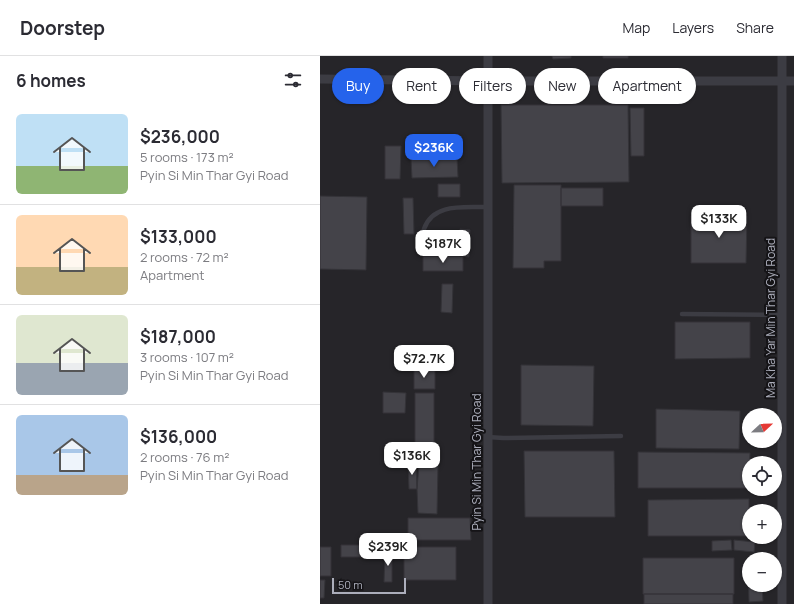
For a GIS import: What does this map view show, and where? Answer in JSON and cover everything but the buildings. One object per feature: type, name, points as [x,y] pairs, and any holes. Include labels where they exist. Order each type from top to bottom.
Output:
[{"type":"street","name":"Pyin Si Min Thar Gyi Road","points":[[488,56],[488,68]]},
{"type":"street","name":"Ma Kha Yar Min Thar Gyi Road","points":[[782,56],[782,604]]},
{"type":"street","points":[[320,79],[459,81]]},
{"type":"street","points":[[526,82],[794,81]]},
{"type":"street","name":"Pyin Si Min Thar Gyi Road","points":[[488,104],[488,604]]},
{"type":"lane","points":[[421,251],[424,229],[430,218],[437,212],[445,208],[488,207]]},
{"type":"lane","points":[[682,314],[782,315]]},
{"type":"lane","points":[[488,437],[622,436]]},
{"type":"shaded area","points":[[320,56],[794,56],[794,604],[320,604]]}]
